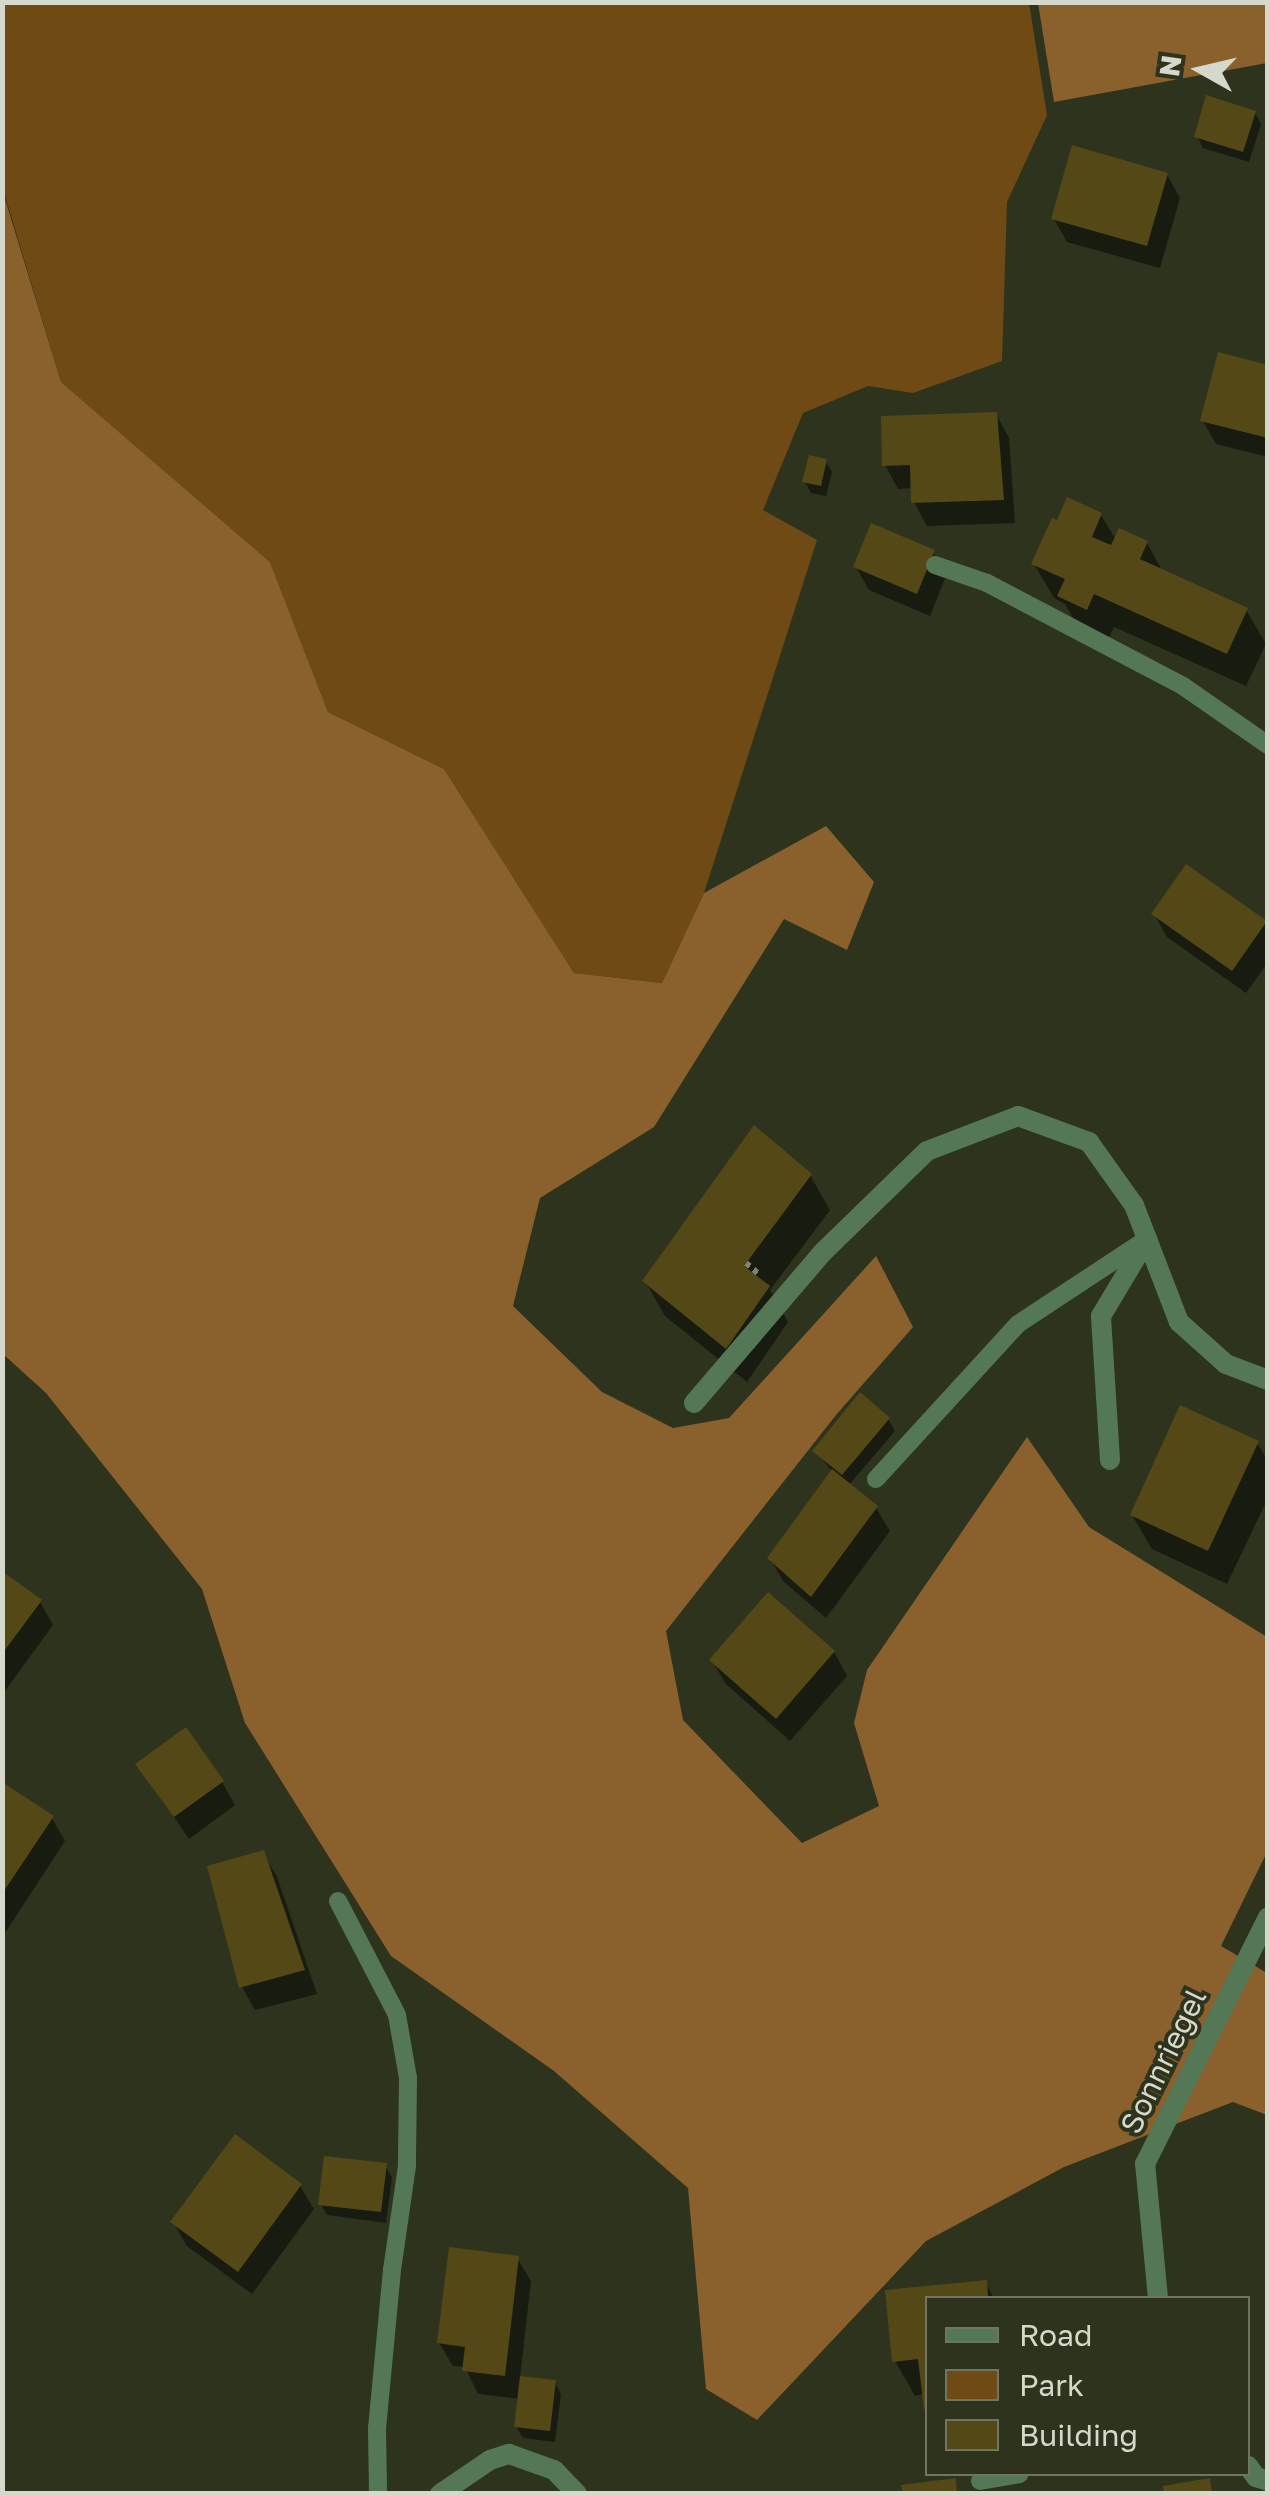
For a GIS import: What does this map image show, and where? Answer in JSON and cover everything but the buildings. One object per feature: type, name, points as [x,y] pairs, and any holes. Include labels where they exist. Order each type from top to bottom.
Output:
[{"type":"street","points":[[694,1403],[822,1254],[927,1151],[1018,1116],[1088,1142],[1134,1205],[1179,1322],[1226,1364],[1268,1380]]},
{"type":"street","points":[[1110,1460],[1101,1316],[1147,1238]]},
{"type":"street","name":"Sonnriegel","points":[[1158,2296],[1144,2164],[1268,1918]]},
{"type":"street","points":[[440,2494],[490,2460],[509,2454],[554,2470],[577,2494]]},
{"type":"lane","points":[[935,565],[987,583],[1183,686],[1268,746]]},
{"type":"lane","points":[[876,1479],[1018,1324],[1147,1238]]},
{"type":"lane","points":[[338,1901],[396,2015],[408,2078],[407,2166],[379,2408],[378,2494]]},
{"type":"lane","points":[[980,2481],[1008,2476]]},
{"type":"green space","points":[[2,3],[1029,3],[1047,115],[1007,202],[1002,361],[913,393],[868,386],[803,413],[763,510],[817,540],[704,893],[662,983],[574,973],[444,769],[328,712],[270,562],[61,382],[3,189]]},
{"type":"shaded area","points":[[1038,3],[1267,3],[1267,63],[1054,102]]},
{"type":"shaded area","points":[[2,189],[61,382],[270,562],[328,712],[444,769],[574,973],[662,983],[704,893],[826,826],[874,882],[847,950],[784,919],[654,1127],[540,1198],[513,1306],[602,1392],[673,1428],[729,1418],[876,1256],[913,1327],[836,1415],[666,1631],[683,1720],[802,1843],[879,1806],[854,1723],[867,1670],[1027,1437],[1089,1527],[1267,1637],[1267,1852],[1221,1946],[1267,1973],[1267,2115],[1233,2102],[1064,2167],[926,2241],[757,2420],[706,2389],[688,2188],[554,2071],[391,1956],[245,1723],[202,1589],[46,1393],[3,1354]]}]
